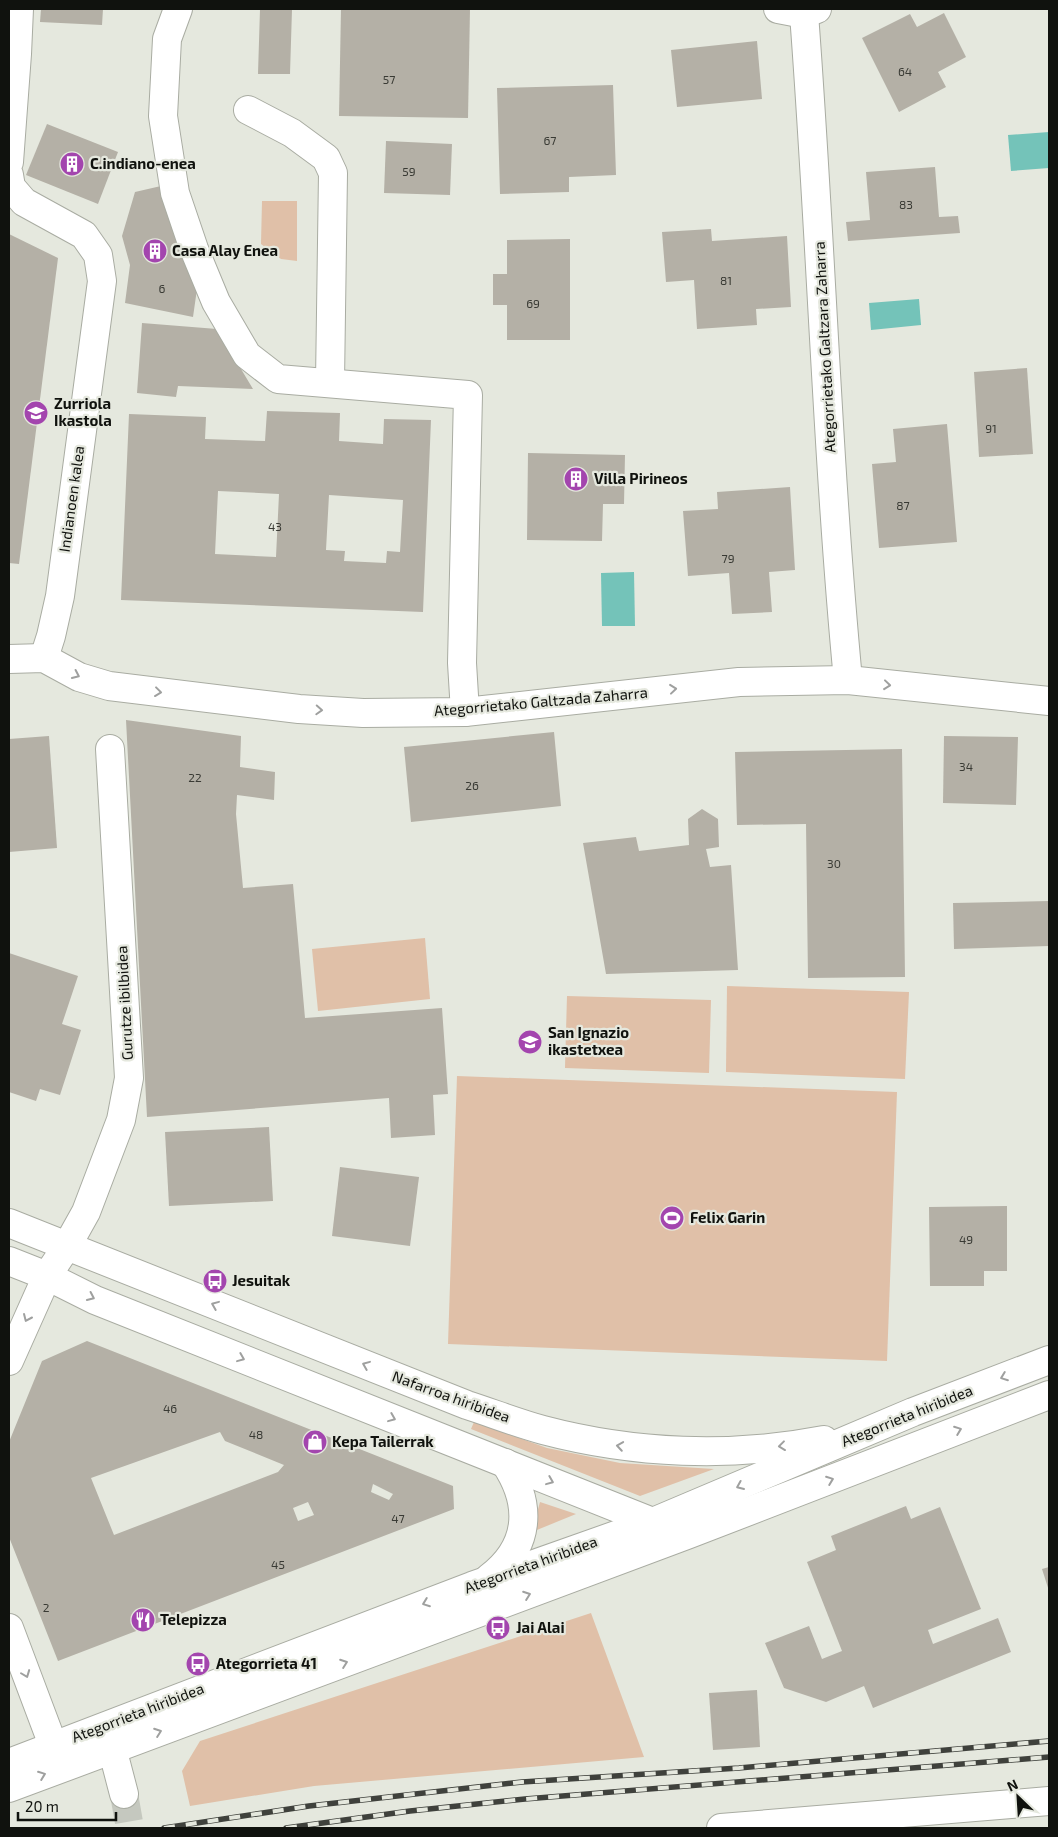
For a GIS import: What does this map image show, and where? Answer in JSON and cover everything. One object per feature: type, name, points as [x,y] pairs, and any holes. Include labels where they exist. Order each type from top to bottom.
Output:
[{"type":"street","points":[[9,162],[19,9]]},
{"type":"street","points":[[178,9],[167,39],[163,116],[175,193],[194,248],[216,302],[247,355],[278,379],[330,382],[468,396],[462,663],[464,712]]},
{"type":"street","points":[[778,9],[810,11]]},
{"type":"street","name":"Ategorrietako Galtzara Zaharra","points":[[810,11],[815,174],[838,575],[848,680]]},
{"type":"street","points":[[248,110],[292,133],[326,158],[333,173],[330,382]]},
{"type":"street","name":"Indianoen kalea","points":[[9,175],[11,187],[24,202],[84,235],[98,255],[102,281],[60,596],[44,658]]},
{"type":"street","points":[[9,659],[44,658]]},
{"type":"street","name":"Ategorrietako Galtzada Zaharra","points":[[44,658],[79,677],[119,687],[299,709],[363,713],[464,712],[739,682],[848,680],[1049,702]]},
{"type":"street","name":"Gurutze ibilbidea","points":[[9,1361],[47,1276],[86,1212],[121,1120],[129,1078],[110,749]]},
{"type":"street","name":"Nafarroa hiribidea","points":[[9,1223],[467,1405],[542,1430],[585,1440],[626,1447],[672,1451],[767,1448],[822,1440],[913,1412]]},
{"type":"street","points":[[9,1261],[47,1276],[95,1300],[687,1535]]},
{"type":"street","name":"Ategorrieta hiribidea","points":[[9,1762],[472,1586],[653,1522],[913,1412],[1049,1360]]},
{"type":"street","name":"Ategorrieta hiribidea","points":[[9,1788],[687,1535],[1049,1395]]},
{"type":"street","points":[[472,1586],[500,1570],[518,1543],[523,1527],[524,1510],[521,1493],[515,1478],[505,1464]]},
{"type":"street","points":[[9,1628],[53,1745],[75,1763]]},
{"type":"street","points":[[91,1731],[112,1748],[124,1794]]},
{"type":"street","points":[[722,1828],[1049,1802]]},
{"type":"shaded area","points":[[262,201],[297,201],[297,261],[281,259],[261,244]]},
{"type":"shaded area","points":[[425,938],[430,999],[318,1011],[312,949]]},
{"type":"shaded area","points":[[727,986],[909,992],[905,1079],[726,1072]]},
{"type":"shaded area","points":[[567,996],[711,1000],[709,1073],[565,1068]]},
{"type":"shaded area","name":"Felix Garin","points":[[457,1076],[897,1092],[887,1361],[448,1344]]},
{"type":"shaded area","points":[[474,1422],[547,1448],[620,1463],[714,1469],[640,1496],[471,1429]]},
{"type":"shaded area","points":[[540,1502],[576,1514],[532,1532]]},
{"type":"shaded area","points":[[591,1613],[644,1757],[314,1786],[190,1806],[182,1771],[200,1741]]},
{"type":"water","points":[[1049,132],[1049,168],[1011,171],[1008,135]]},
{"type":"water","points":[[919,299],[921,325],[871,330],[869,303]]},
{"type":"water","points":[[634,572],[635,626],[602,626],[601,573]]},
{"type":"building","points":[[41,9],[103,9],[102,25],[40,22]]},
{"type":"building","points":[[260,9],[292,9],[290,74],[258,74]]},
{"type":"building","points":[[341,9],[470,9],[468,118],[339,116]]},
{"type":"building","points":[[944,13],[966,57],[938,72],[946,87],[899,112],[862,38],[910,14],[917,27]]},
{"type":"building","points":[[757,41],[762,99],[677,107],[671,50]]},
{"type":"building","points":[[613,85],[616,175],[569,177],[569,192],[500,194],[497,88]]},
{"type":"building","name":"C.indiano-enea","points":[[47,124],[118,152],[98,204],[26,175]]},
{"type":"building","points":[[386,141],[452,144],[450,195],[384,193]]},
{"type":"building","points":[[935,167],[939,217],[958,216],[960,233],[848,241],[846,222],[870,220],[866,172]]},
{"type":"building","name":"Casa Alay Enea","points":[[161,186],[197,289],[193,317],[125,303],[130,265],[122,236],[135,192]]},
{"type":"building","points":[[711,229],[712,241],[787,236],[791,307],[756,309],[757,325],[697,329],[694,280],[666,282],[662,232]]},
{"type":"building","points":[[9,234],[58,258],[19,564],[9,563]]},
{"type":"building","points":[[570,239],[570,340],[507,340],[507,305],[493,305],[493,274],[507,274],[507,240]]},
{"type":"building","points":[[142,323],[217,329],[253,389],[178,386],[176,397],[137,393]]},
{"type":"building","points":[[1027,368],[1033,454],[979,457],[974,372]]},
{"type":"building","points":[[267,411],[340,413],[339,441],[383,444],[384,419],[431,420],[423,612],[121,600],[129,414],[206,417],[205,439],[265,441]],"holes":[[[218,491],[279,494],[276,557],[215,554]],[[329,495],[403,500],[400,552],[387,551],[386,563],[344,561],[345,551],[326,550]]]},
{"type":"building","points":[[947,424],[957,542],[879,548],[872,464],[896,462],[893,429]]},
{"type":"building","name":"Villa Pirineos","points":[[528,453],[625,455],[624,504],[603,504],[602,541],[527,540]]},
{"type":"building","points":[[790,487],[795,570],[769,572],[772,612],[732,614],[729,573],[688,576],[683,511],[718,509],[717,492]]},
{"type":"building","points":[[126,720],[241,736],[240,767],[275,772],[274,800],[237,795],[236,814],[243,888],[293,884],[305,1018],[442,1008],[448,1094],[433,1095],[435,1135],[391,1138],[389,1098],[147,1117]]},
{"type":"building","points":[[554,732],[561,806],[411,822],[404,747]]},
{"type":"building","points":[[49,736],[57,848],[9,852],[9,739]]},
{"type":"building","points":[[944,736],[1018,737],[1016,805],[943,803]]},
{"type":"building","points":[[902,749],[905,977],[808,978],[806,824],[737,825],[735,752]]},
{"type":"building","points":[[702,809],[718,819],[719,847],[706,849],[710,867],[731,865],[738,970],[606,974],[583,843],[636,837],[639,851],[689,845],[688,819]]},
{"type":"building","points":[[1049,901],[1049,946],[954,949],[953,903]]},
{"type":"building","points":[[9,953],[78,976],[62,1024],[81,1030],[60,1095],[40,1089],[36,1101],[9,1092]]},
{"type":"building","points":[[269,1127],[273,1201],[169,1206],[165,1132]]},
{"type":"building","points":[[340,1167],[419,1177],[410,1246],[332,1236]]},
{"type":"building","points":[[1007,1206],[1007,1271],[984,1271],[984,1286],[930,1286],[929,1207]]},
{"type":"building","points":[[87,1341],[453,1486],[454,1509],[58,1661],[9,1537],[9,1442],[42,1361]],"holes":[[[220,1432],[225,1441],[284,1465],[278,1472],[114,1535],[91,1478]],[[373,1484],[393,1494],[389,1500],[371,1492]],[[308,1502],[314,1515],[298,1521],[293,1508]]]},
{"type":"building","points":[[906,1506],[911,1519],[940,1507],[981,1609],[928,1630],[933,1644],[998,1618],[1011,1652],[873,1708],[864,1686],[826,1702],[784,1688],[765,1643],[809,1626],[822,1659],[842,1651],[807,1562],[836,1550],[831,1536]]},
{"type":"building","points":[[1049,1567],[1049,1591],[1042,1569]]},
{"type":"building","points":[[757,1690],[760,1747],[713,1750],[709,1693]]},
{"type":"tunnel","points":[[124,1794],[130,1828]]},
{"type":"railway","points":[[164,1828],[309,1806],[522,1782],[739,1768],[1049,1741]]},
{"type":"railway","points":[[286,1828],[410,1811],[525,1799],[1049,1757]]},
{"type":"place","name":"C.indiano-enea","points":[[72,164]]},
{"type":"place","name":"Casa Alay Enea","points":[[155,251]]},
{"type":"place","name":"Zurriola Ikastola","points":[[36,413]]},
{"type":"place","name":"Villa Pirineos","points":[[576,479]]},
{"type":"place","name":"San Ignazio ikastetxea","points":[[530,1042]]},
{"type":"place","name":"Felix Garin","points":[[672,1218]]},
{"type":"place","name":"Jesuitak","points":[[215,1281]]},
{"type":"place","name":"Kepa Tailerrak","points":[[315,1442]]},
{"type":"place","name":"Telepizza","points":[[143,1620]]},
{"type":"place","name":"Jai Alai","points":[[498,1628]]},
{"type":"place","name":"Ategorrieta 41","points":[[198,1664]]}]
